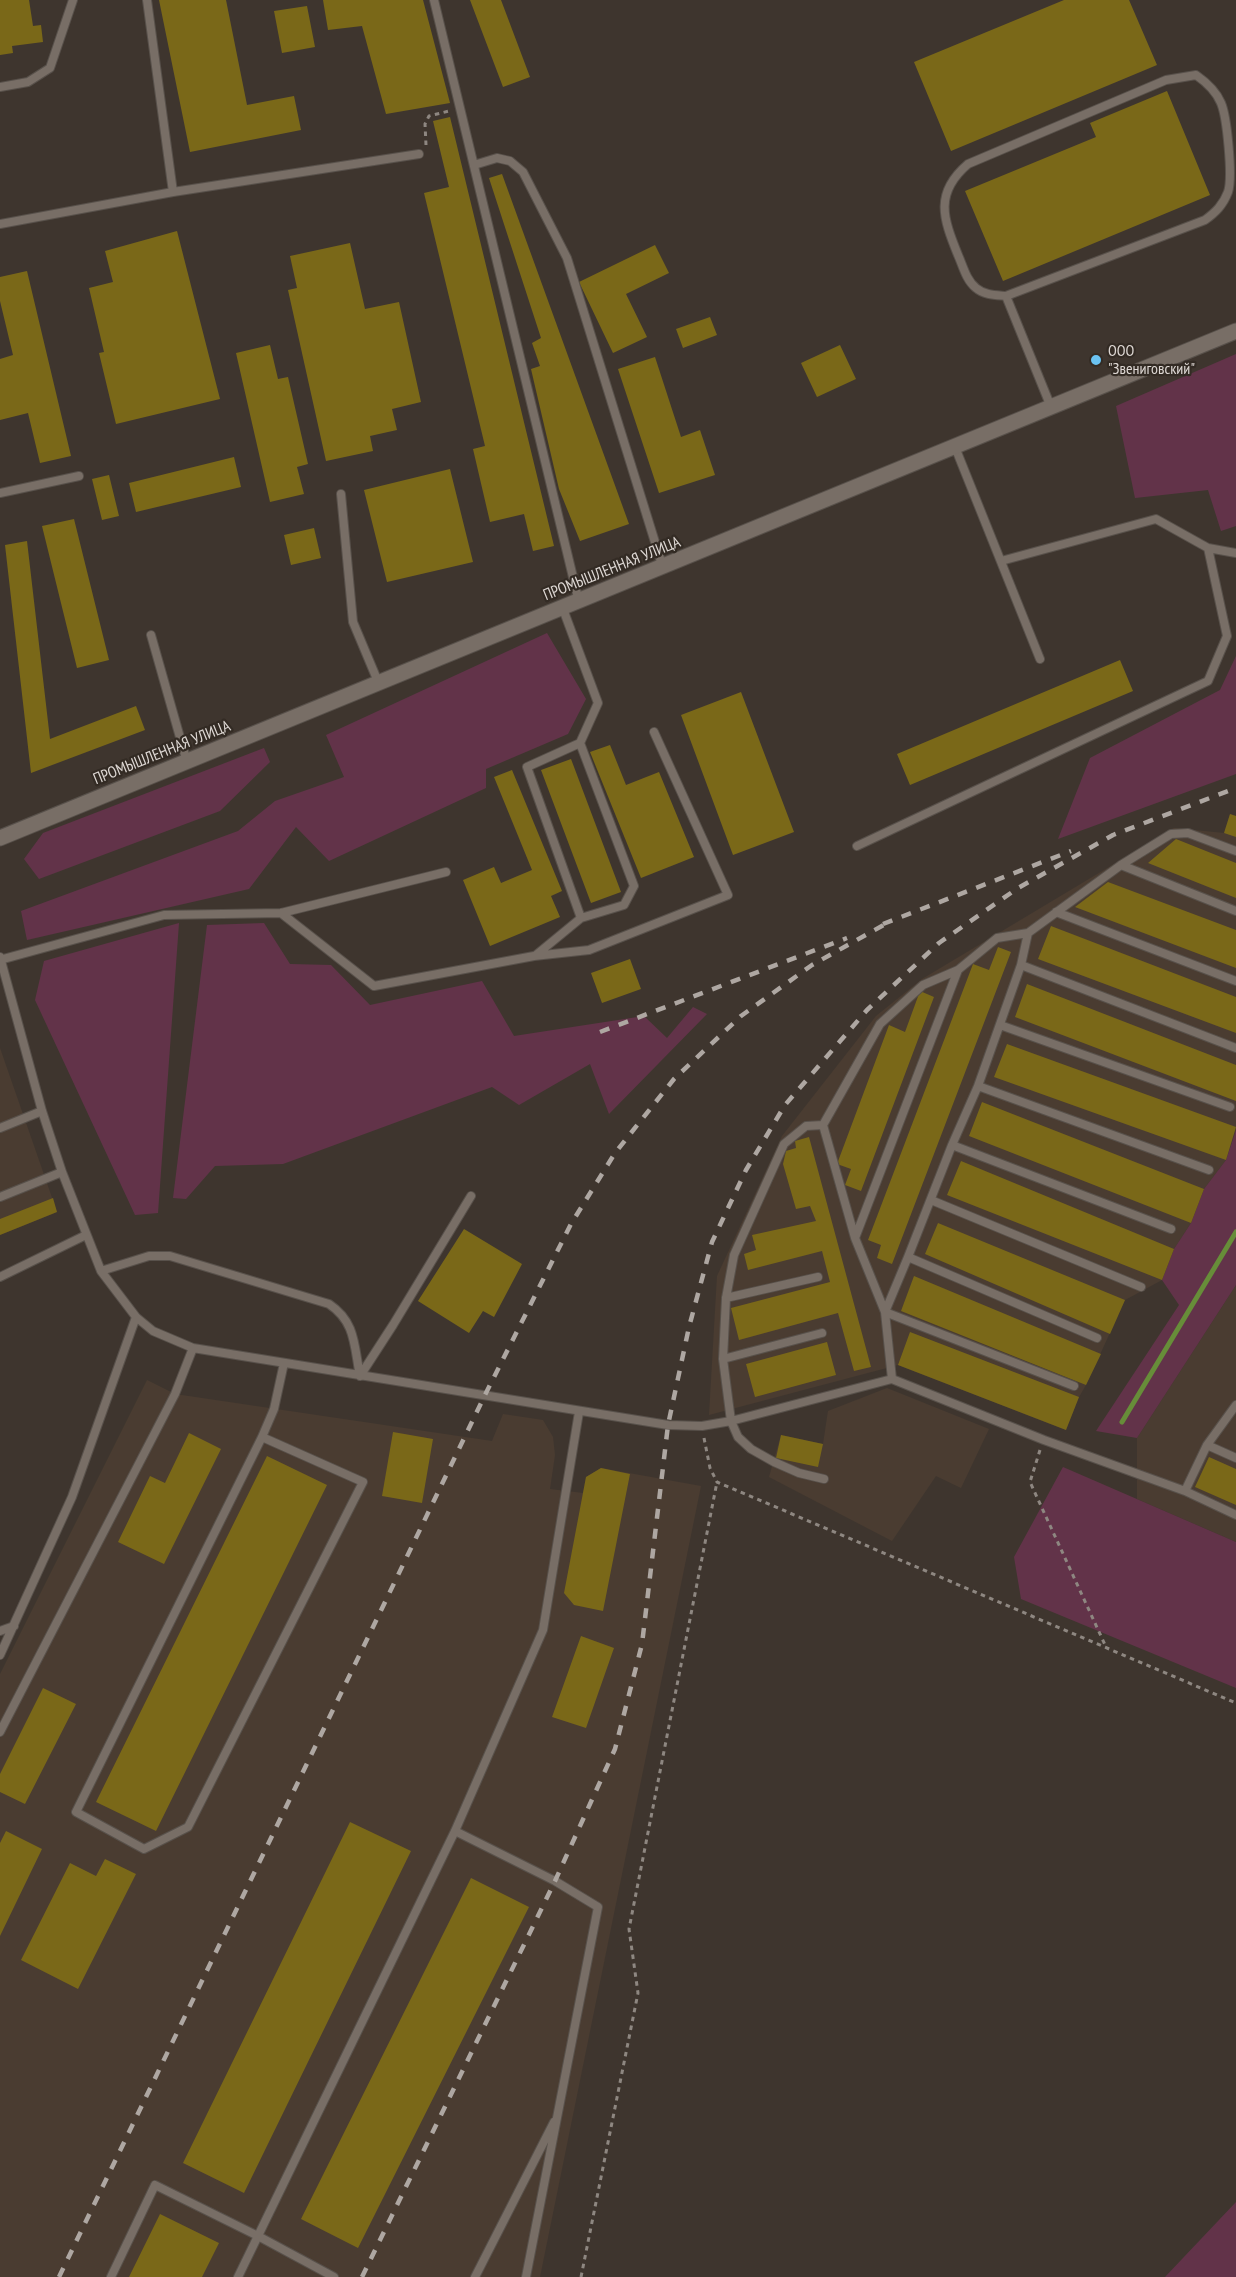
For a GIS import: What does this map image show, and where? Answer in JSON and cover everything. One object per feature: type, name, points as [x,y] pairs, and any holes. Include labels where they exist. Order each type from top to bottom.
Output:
[{"type":"street","name":"ПРОМЫШЛЕННАЯ УЛИЦА","points":[[0,838],[663,568],[1236,331]]},
{"type":"lane","points":[[0,87],[28,82],[50,68],[73,0]]},
{"type":"lane","points":[[147,0],[173,192]]},
{"type":"lane","points":[[434,0],[579,602]]},
{"type":"lane","points":[[1196,75],[1209,85],[1221,103],[1228,135],[1229,190],[1219,210],[1205,220],[1006,296],[990,294],[977,289],[969,280],[947,228],[943,208],[946,190],[956,175],[968,164],[1166,80],[1196,75]]},
{"type":"lane","points":[[0,224],[173,192],[419,154]]},
{"type":"lane","points":[[474,165],[497,158],[510,161],[523,172],[567,258],[663,568]]},
{"type":"lane","points":[[1006,296],[1052,407]]},
{"type":"lane","points":[[955,447],[1040,659]]},
{"type":"lane","points":[[0,493],[79,476]]},
{"type":"lane","points":[[341,494],[353,621],[380,684]]},
{"type":"lane","points":[[1001,561],[1156,519],[1208,548],[1236,554]]},
{"type":"lane","points":[[856,846],[1208,681],[1227,636],[1208,548]]},
{"type":"lane","points":[[563,609],[598,703],[580,743],[527,767],[581,918]]},
{"type":"lane","points":[[151,635],[187,762]]},
{"type":"lane","points":[[281,913],[374,987],[534,956],[589,950],[728,895],[654,732]]},
{"type":"lane","points":[[534,956],[581,918],[624,905],[634,886],[580,743]]},
{"type":"lane","points":[[892,1379],[885,1312],[855,1238],[823,1125],[879,1024],[923,985],[958,970],[998,938],[1028,933],[1121,865],[1171,834],[1188,833],[1236,851]]},
{"type":"lane","points":[[1121,865],[1236,911]]},
{"type":"lane","points":[[446,872],[281,913],[164,915],[0,959],[42,1111],[86,1236],[101,1270],[136,1317],[153,1331],[194,1348],[668,1425],[702,1426],[731,1421],[892,1379],[1044,1440],[1185,1491],[1236,1515]]},
{"type":"lane","points":[[1056,912],[1236,981]]},
{"type":"lane","points":[[885,1312],[952,1144],[978,1086],[1021,965],[1028,933]]},
{"type":"lane","points":[[1021,965],[1236,1048]]},
{"type":"lane","points":[[855,1238],[958,970]]},
{"type":"lane","points":[[1000,1026],[1230,1107]]},
{"type":"lane","points":[[978,1086],[1209,1170]]},
{"type":"lane","points":[[0,1128],[42,1111]]},
{"type":"lane","points":[[823,1125],[806,1126],[784,1144],[734,1255],[726,1298],[723,1359],[731,1421],[738,1437],[751,1449],[800,1473],[824,1479]]},
{"type":"lane","points":[[952,1144],[1171,1229]]},
{"type":"lane","points":[[0,1197],[62,1172]]},
{"type":"lane","points":[[360,1376],[471,1196]]},
{"type":"lane","points":[[931,1200],[1141,1287]]},
{"type":"lane","points":[[0,1277],[86,1236]]},
{"type":"lane","points":[[101,1270],[149,1256],[170,1256],[328,1304],[342,1312],[350,1327],[360,1376]]},
{"type":"lane","points":[[908,1257],[1097,1338]]},
{"type":"lane","points":[[726,1298],[818,1277]]},
{"type":"lane","points":[[885,1312],[1074,1386]]},
{"type":"lane","points":[[0,1655],[72,1497],[136,1317]]},
{"type":"lane","points":[[723,1359],[822,1333]]},
{"type":"lane","points":[[0,1732],[175,1394],[194,1348]]},
{"type":"lane","points":[[262,1437],[363,1482],[188,1827],[144,1849],[76,1812],[262,1437],[274,1408],[284,1363]]},
{"type":"lane","points":[[1185,1491],[1207,1445],[1236,1405]]},
{"type":"lane","points":[[238,2277],[455,1831],[543,1630],[579,1412]]},
{"type":"lane","points":[[1207,1445],[1236,1458]]},
{"type":"lane","points":[[0,1631],[14,1626]]},
{"type":"lane","points":[[455,1831],[555,1881],[598,1907],[526,2277]]},
{"type":"lane","points":[[475,2277],[558,2113]]},
{"type":"lane","points":[[111,2277],[155,2185],[334,2277]]},
{"type":"path","points":[[419,154],[426,149],[425,124],[429,116],[460,109]]},
{"type":"path","points":[[581,2277],[638,1993],[629,1929],[717,1482],[710,1468],[702,1426]]},
{"type":"path","points":[[1044,1440],[1029,1482],[1107,1649]]},
{"type":"path","points":[[717,1482],[1236,1703]]},
{"type":"shaded area","points":[[1236,354],[1236,526],[1221,531],[1208,490],[1135,498],[1116,406]]},
{"type":"shaded area","points":[[547,633],[586,699],[568,734],[486,769],[486,788],[329,861],[296,827],[249,889],[27,940],[21,911],[238,831],[275,801],[344,777],[326,735]]},
{"type":"shaded area","points":[[1236,656],[1236,774],[1058,839],[1090,758],[1220,690]]},
{"type":"shaded area","points":[[264,748],[270,762],[220,811],[39,879],[24,859],[43,833]]},
{"type":"shaded area","points":[[1230,814],[1236,816],[1236,1130],[1226,1160],[1204,1189],[1191,1223],[1174,1249],[1162,1280],[1125,1300],[1079,1397],[1066,1430],[898,1365],[709,1415],[717,1276],[782,1136],[876,1016],[922,979],[1174,828],[1224,833]]},
{"type":"shaded area","points":[[179,923],[158,1213],[135,1215],[35,1000],[44,961]]},
{"type":"shaded area","points":[[264,923],[290,964],[331,965],[370,1005],[482,981],[514,1036],[644,1016],[667,1038],[693,1007],[707,1014],[609,1114],[590,1064],[519,1105],[492,1087],[283,1164],[215,1166],[186,1199],[173,1198],[207,925]]},
{"type":"shaded area","points":[[0,1048],[57,1212],[0,1235]]},
{"type":"shaded area","points":[[1236,1130],[1236,1285],[1137,1438],[1096,1431],[1179,1305],[1162,1280],[1174,1249],[1191,1223],[1204,1189],[1226,1160]]},
{"type":"shaded area","points":[[1236,1285],[1236,1542],[1137,1499],[1137,1438]]},
{"type":"shaded area","points":[[147,1380],[175,1394],[492,1441],[503,1414],[543,1420],[553,1437],[555,1455],[550,1489],[583,1493],[586,1477],[601,1468],[701,1486],[540,2277],[0,2277],[0,1674]]},
{"type":"shaded area","points":[[887,1388],[989,1429],[961,1488],[936,1476],[892,1541],[769,1477],[781,1435],[823,1444],[828,1411]]},
{"type":"shaded area","points":[[1063,1467],[1236,1542],[1236,1688],[1021,1599],[1014,1557]]},
{"type":"shaded area","points":[[1236,2202],[1236,2277],[1165,2277]]},
{"type":"building","points":[[0,0],[29,0],[33,26],[41,25],[43,42],[12,46],[13,53],[0,55]]},
{"type":"building","points":[[159,0],[226,0],[247,105],[294,96],[301,130],[190,152]]},
{"type":"building","points":[[323,0],[423,0],[450,103],[386,114],[362,26],[328,30]]},
{"type":"building","points":[[470,0],[501,0],[530,77],[503,87]]},
{"type":"building","points":[[1064,0],[1129,0],[1157,65],[951,151],[914,62]]},
{"type":"building","points":[[307,6],[315,47],[282,53],[274,11]]},
{"type":"building","points":[[1167,91],[1210,195],[1003,281],[965,191],[1096,137],[1090,123]]},
{"type":"building","points":[[450,117],[554,546],[533,551],[524,514],[490,522],[473,449],[485,446],[424,193],[449,187],[433,121]]},
{"type":"building","points":[[502,174],[629,524],[580,541],[559,489],[531,369],[540,366],[532,343],[541,338],[489,178]]},
{"type":"building","points":[[177,231],[220,399],[116,424],[99,353],[104,352],[89,288],[113,282],[105,251]]},
{"type":"building","points":[[350,243],[365,309],[399,302],[421,402],[392,409],[397,430],[370,436],[373,451],[326,461],[288,290],[297,288],[290,256]]},
{"type":"building","points":[[655,245],[669,273],[626,294],[647,337],[613,353],[579,282]]},
{"type":"building","points":[[27,271],[71,456],[40,463],[28,413],[0,420],[0,359],[13,355],[0,301],[0,277]]},
{"type":"building","points":[[710,317],[717,335],[683,348],[676,329]]},
{"type":"building","points":[[270,345],[278,379],[288,377],[308,464],[297,467],[304,494],[270,502],[236,353]]},
{"type":"building","points":[[840,345],[856,379],[817,397],[801,363]]},
{"type":"building","points":[[655,357],[681,437],[700,430],[715,475],[659,493],[618,369]]},
{"type":"building","points":[[234,457],[241,487],[136,512],[129,483]]},
{"type":"building","points":[[450,469],[473,562],[387,582],[364,490]]},
{"type":"building","points":[[109,475],[119,516],[102,520],[92,479]]},
{"type":"building","points":[[74,519],[109,660],[77,668],[42,526]]},
{"type":"building","points":[[314,528],[321,558],[291,565],[284,535]]},
{"type":"building","points":[[27,541],[50,739],[136,706],[145,730],[31,773],[5,545]]},
{"type":"building","points":[[1120,660],[1133,691],[910,785],[897,754]]},
{"type":"building","points":[[741,692],[794,832],[733,855],[681,715]]},
{"type":"building","points":[[610,745],[626,785],[659,772],[694,857],[641,878],[590,752]]},
{"type":"building","points":[[571,759],[621,892],[591,903],[541,770]]},
{"type":"building","points":[[512,770],[562,891],[551,896],[560,917],[490,946],[463,880],[494,867],[501,883],[532,870],[494,777]]},
{"type":"building","points":[[1230,814],[1236,816],[1236,837],[1224,833]]},
{"type":"building","points":[[1176,839],[1236,863],[1236,898],[1148,863]]},
{"type":"building","points":[[1108,882],[1236,930],[1236,968],[1075,907]]},
{"type":"building","points":[[1051,926],[1236,997],[1236,1033],[1038,959]]},
{"type":"building","points":[[998,947],[1011,952],[892,1264],[877,1258],[881,1245],[868,1240],[973,964],[989,970]]},
{"type":"building","points":[[630,959],[641,989],[602,1003],[591,973]]},
{"type":"building","points":[[1027,984],[1236,1065],[1236,1101],[1015,1017]]},
{"type":"building","points":[[920,991],[934,997],[861,1191],[845,1185],[851,1169],[837,1164],[889,1025],[905,1032]]},
{"type":"building","points":[[1007,1044],[1236,1127],[1226,1160],[994,1077]]},
{"type":"building","points":[[982,1102],[1204,1189],[1191,1223],[969,1136]]},
{"type":"building","points":[[809,1137],[871,1367],[854,1371],[838,1313],[739,1340],[731,1308],[830,1282],[822,1251],[748,1270],[744,1254],[756,1250],[752,1235],[816,1221],[810,1206],[796,1209],[783,1164],[786,1151],[796,1148],[795,1141]]},
{"type":"building","points":[[961,1161],[1174,1249],[1162,1280],[947,1195]]},
{"type":"building","points":[[53,1198],[57,1212],[0,1235],[0,1219]]},
{"type":"building","points":[[938,1223],[1125,1300],[1110,1334],[925,1254]]},
{"type":"building","points":[[464,1229],[522,1264],[494,1317],[483,1311],[469,1333],[418,1301]]},
{"type":"building","points":[[914,1276],[1101,1354],[1086,1385],[901,1311]]},
{"type":"building","points":[[910,1332],[1079,1397],[1066,1430],[898,1365]]},
{"type":"building","points":[[827,1342],[836,1375],[755,1397],[746,1364]]},
{"type":"building","points":[[393,1432],[433,1439],[422,1503],[382,1496]]},
{"type":"building","points":[[189,1433],[221,1449],[164,1564],[118,1542],[150,1476],[165,1483]]},
{"type":"building","points":[[781,1435],[823,1444],[818,1467],[776,1458]]},
{"type":"building","points":[[267,1456],[327,1485],[156,1831],[96,1802]]},
{"type":"building","points":[[1209,1457],[1236,1469],[1236,1505],[1195,1487]]},
{"type":"building","points":[[601,1468],[630,1474],[603,1611],[574,1605],[564,1593],[586,1477]]},
{"type":"building","points":[[581,1636],[614,1648],[586,1728],[552,1717]]},
{"type":"building","points":[[43,1688],[76,1704],[25,1804],[0,1792],[0,1774]]},
{"type":"building","points":[[350,1822],[411,1851],[244,2193],[183,2163]]},
{"type":"building","points":[[6,1831],[42,1849],[0,1936],[0,1843]]},
{"type":"building","points":[[105,1859],[136,1874],[78,1989],[21,1960],[70,1863],[96,1876]]},
{"type":"building","points":[[471,1878],[529,1907],[358,2248],[301,2219]]},
{"type":"building","points":[[160,2214],[219,2243],[202,2277],[129,2277]]},
{"type":"waterway","points":[[1122,1422],[1236,1232]]},
{"type":"railway","points":[[362,2277],[555,1881],[615,1749],[642,1644],[668,1425],[689,1327],[712,1242],[746,1170],[785,1105],[867,1010],[939,943],[1018,888],[1113,835],[1236,788]]},
{"type":"railway","points":[[883,924],[1071,851]]},
{"type":"railway","points":[[59,2277],[485,1395],[571,1224],[615,1153],[674,1079],[741,1016],[812,965],[889,922]]},
{"type":"railway","points":[[600,1032],[847,938]]},
{"type":"place","name":"ООО \"Звениговский\"","points":[[1096,360]]}]
